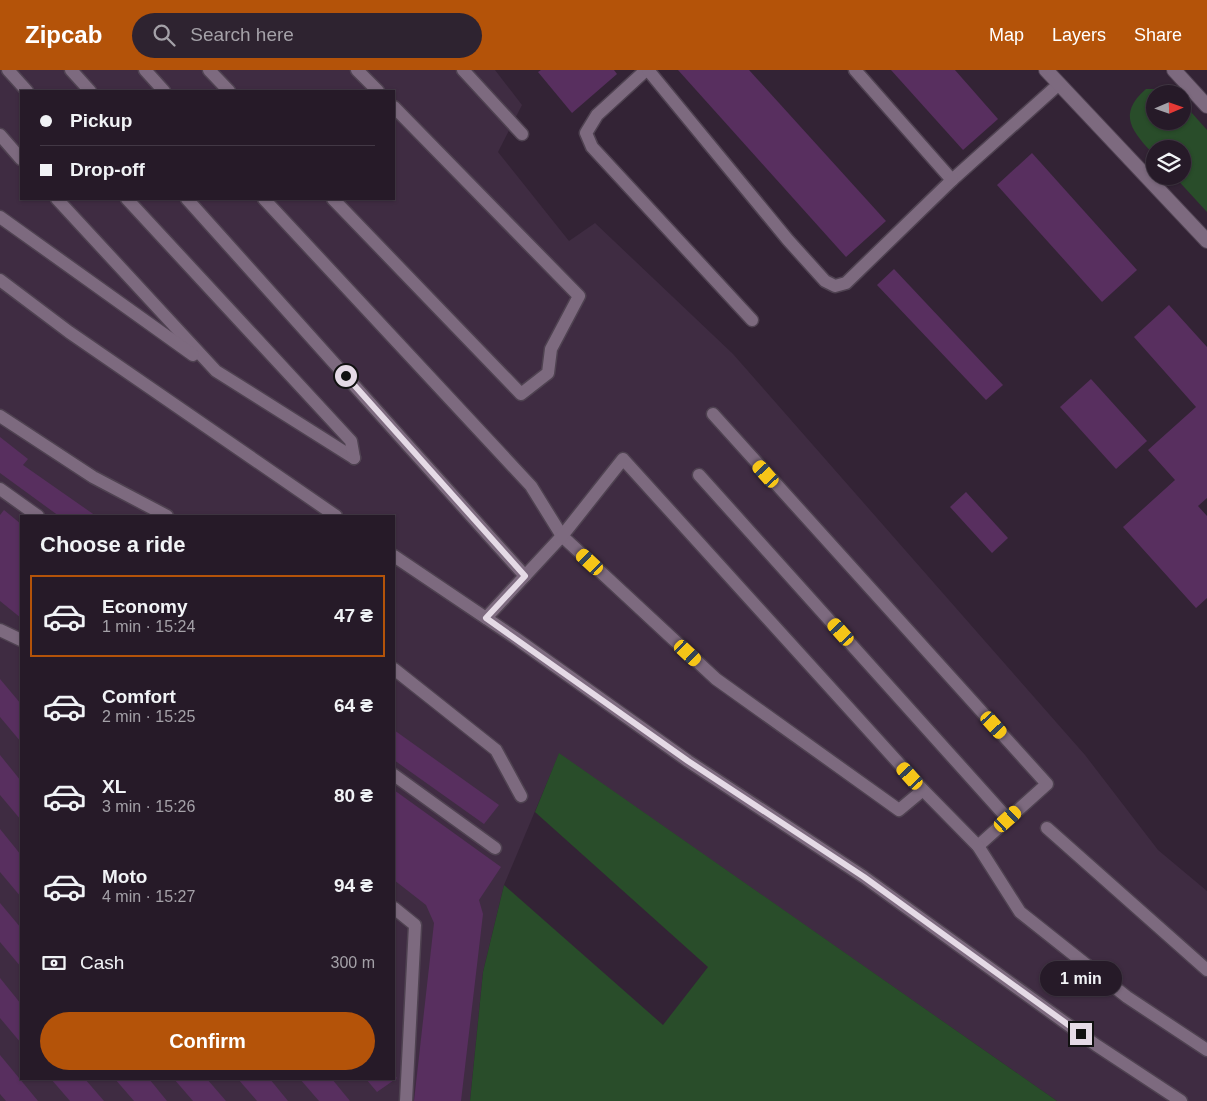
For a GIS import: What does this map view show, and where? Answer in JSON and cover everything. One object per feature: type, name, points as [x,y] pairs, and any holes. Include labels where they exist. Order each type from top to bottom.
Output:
[{"type":"street","points":[[1046,70],[1207,242]]},
{"type":"street","points":[[1174,70],[1207,106]]},
{"type":"lane","points":[[8,70],[26,90]]},
{"type":"lane","points":[[71,70],[89,90]]},
{"type":"lane","points":[[144,70],[163,90]]},
{"type":"lane","points":[[209,70],[228,90]]},
{"type":"lane","points":[[357,70],[377,90]]},
{"type":"lane","points":[[464,70],[522,134]]},
{"type":"lane","points":[[752,320],[592,147],[586,133],[597,115],[647,70],[788,240],[825,281],[835,286],[846,282],[952,180],[1059,84]]},
{"type":"lane","points":[[854,70],[952,180]]},
{"type":"lane","points":[[334,200],[521,394],[548,373],[551,349],[579,296],[395,108]]},
{"type":"lane","points":[[0,135],[20,158]]},
{"type":"lane","points":[[58,200],[151,303],[216,371]]},
{"type":"lane","points":[[0,217],[216,371],[354,458],[351,441],[128,200]]},
{"type":"lane","points":[[188,200],[525,576]]},
{"type":"lane","points":[[265,200],[531,486],[562,536],[716,679],[899,810],[922,790]]},
{"type":"lane","points":[[0,280],[69,332],[335,515]]},
{"type":"lane","points":[[713,414],[1047,784],[978,846]]},
{"type":"lane","points":[[0,416],[93,477],[165,515]]},
{"type":"lane","points":[[486,618],[562,536],[623,459],[922,790],[978,846],[1020,912],[1127,997],[1207,1050]]},
{"type":"lane","points":[[699,474],[1008,819]]},
{"type":"lane","points":[[0,489],[37,515]]},
{"type":"lane","points":[[395,557],[486,618],[688,761],[864,877],[1096,1045],[1181,1101]]},
{"type":"lane","points":[[0,630],[20,640]]},
{"type":"lane","points":[[395,670],[496,750],[521,796]]},
{"type":"lane","points":[[395,776],[495,848]]},
{"type":"lane","points":[[1047,828],[1207,970]]},
{"type":"lane","points":[[395,909],[415,925],[406,1101]]},
{"type":"shaded area","points":[[0,70],[495,70],[522,105],[498,152],[569,241],[595,223],[733,354],[1085,755],[1158,850],[1207,891],[1207,1101],[1057,1101],[559,754],[504,885],[483,972],[470,1101],[0,1101]]},
{"type":"green space","points":[[1146,89],[1146,130],[1191,130],[1191,112],[1207,130],[1207,212],[1182,185],[1191,185],[1191,140],[1146,140],[1146,146],[1131,123],[1130,115],[1137,98]]},
{"type":"green space","points":[[559,753],[1057,1101],[470,1101],[483,972],[504,885],[663,1025],[708,967],[535,812]]},
{"type":"building","points":[[541,70],[614,70],[617,74],[572,113],[538,72]]},
{"type":"building","points":[[678,70],[749,70],[886,221],[846,257]]},
{"type":"building","points":[[891,70],[955,70],[998,119],[963,150]]},
{"type":"building","points":[[1032,153],[1137,270],[1102,302],[997,185]]},
{"type":"building","points":[[894,269],[1003,385],[986,400],[877,285]]},
{"type":"building","points":[[1169,305],[1207,347],[1207,498],[1198,506],[1207,516],[1207,598],[1196,608],[1123,527],[1175,480],[1148,450],[1196,407],[1134,337]]},
{"type":"building","points":[[1091,379],[1147,441],[1116,469],[1060,407]]},
{"type":"building","points":[[0,437],[28,459],[23,465],[95,515],[58,515],[0,473]]},
{"type":"building","points":[[966,492],[1008,538],[992,553],[950,507]]},
{"type":"building","points":[[4,510],[20,523],[20,617],[0,601],[0,515]]},
{"type":"building","points":[[0,679],[20,703],[20,741],[0,717]]},
{"type":"building","points":[[395,731],[499,805],[484,824],[395,761]]},
{"type":"building","points":[[0,755],[20,780],[20,819],[0,795]]},
{"type":"building","points":[[395,791],[501,867],[479,900],[483,914],[461,1101],[414,1101],[434,923],[426,905],[395,881]]},
{"type":"building","points":[[0,829],[20,854],[20,896],[0,872]]},
{"type":"building","points":[[0,903],[20,927],[20,966],[0,942]]},
{"type":"building","points":[[0,978],[20,1003],[20,1042],[0,1018]]},
{"type":"building","points":[[0,1055],[38,1101],[6,1101],[0,1094]]},
{"type":"building","points":[[52,1080],[86,1080],[104,1101],[70,1101]]},
{"type":"building","points":[[116,1080],[150,1080],[167,1101],[134,1101]]},
{"type":"building","points":[[175,1080],[208,1080],[226,1101],[193,1101]]},
{"type":"building","points":[[239,1080],[271,1080],[288,1101],[257,1101]]},
{"type":"building","points":[[301,1080],[333,1080],[350,1101],[319,1101]]},
{"type":"building","points":[[367,1080],[394,1080],[377,1092]]},
{"type":"route","points":[[346,376],[525,576],[486,618],[688,761],[864,877],[1081,1034]]}]
